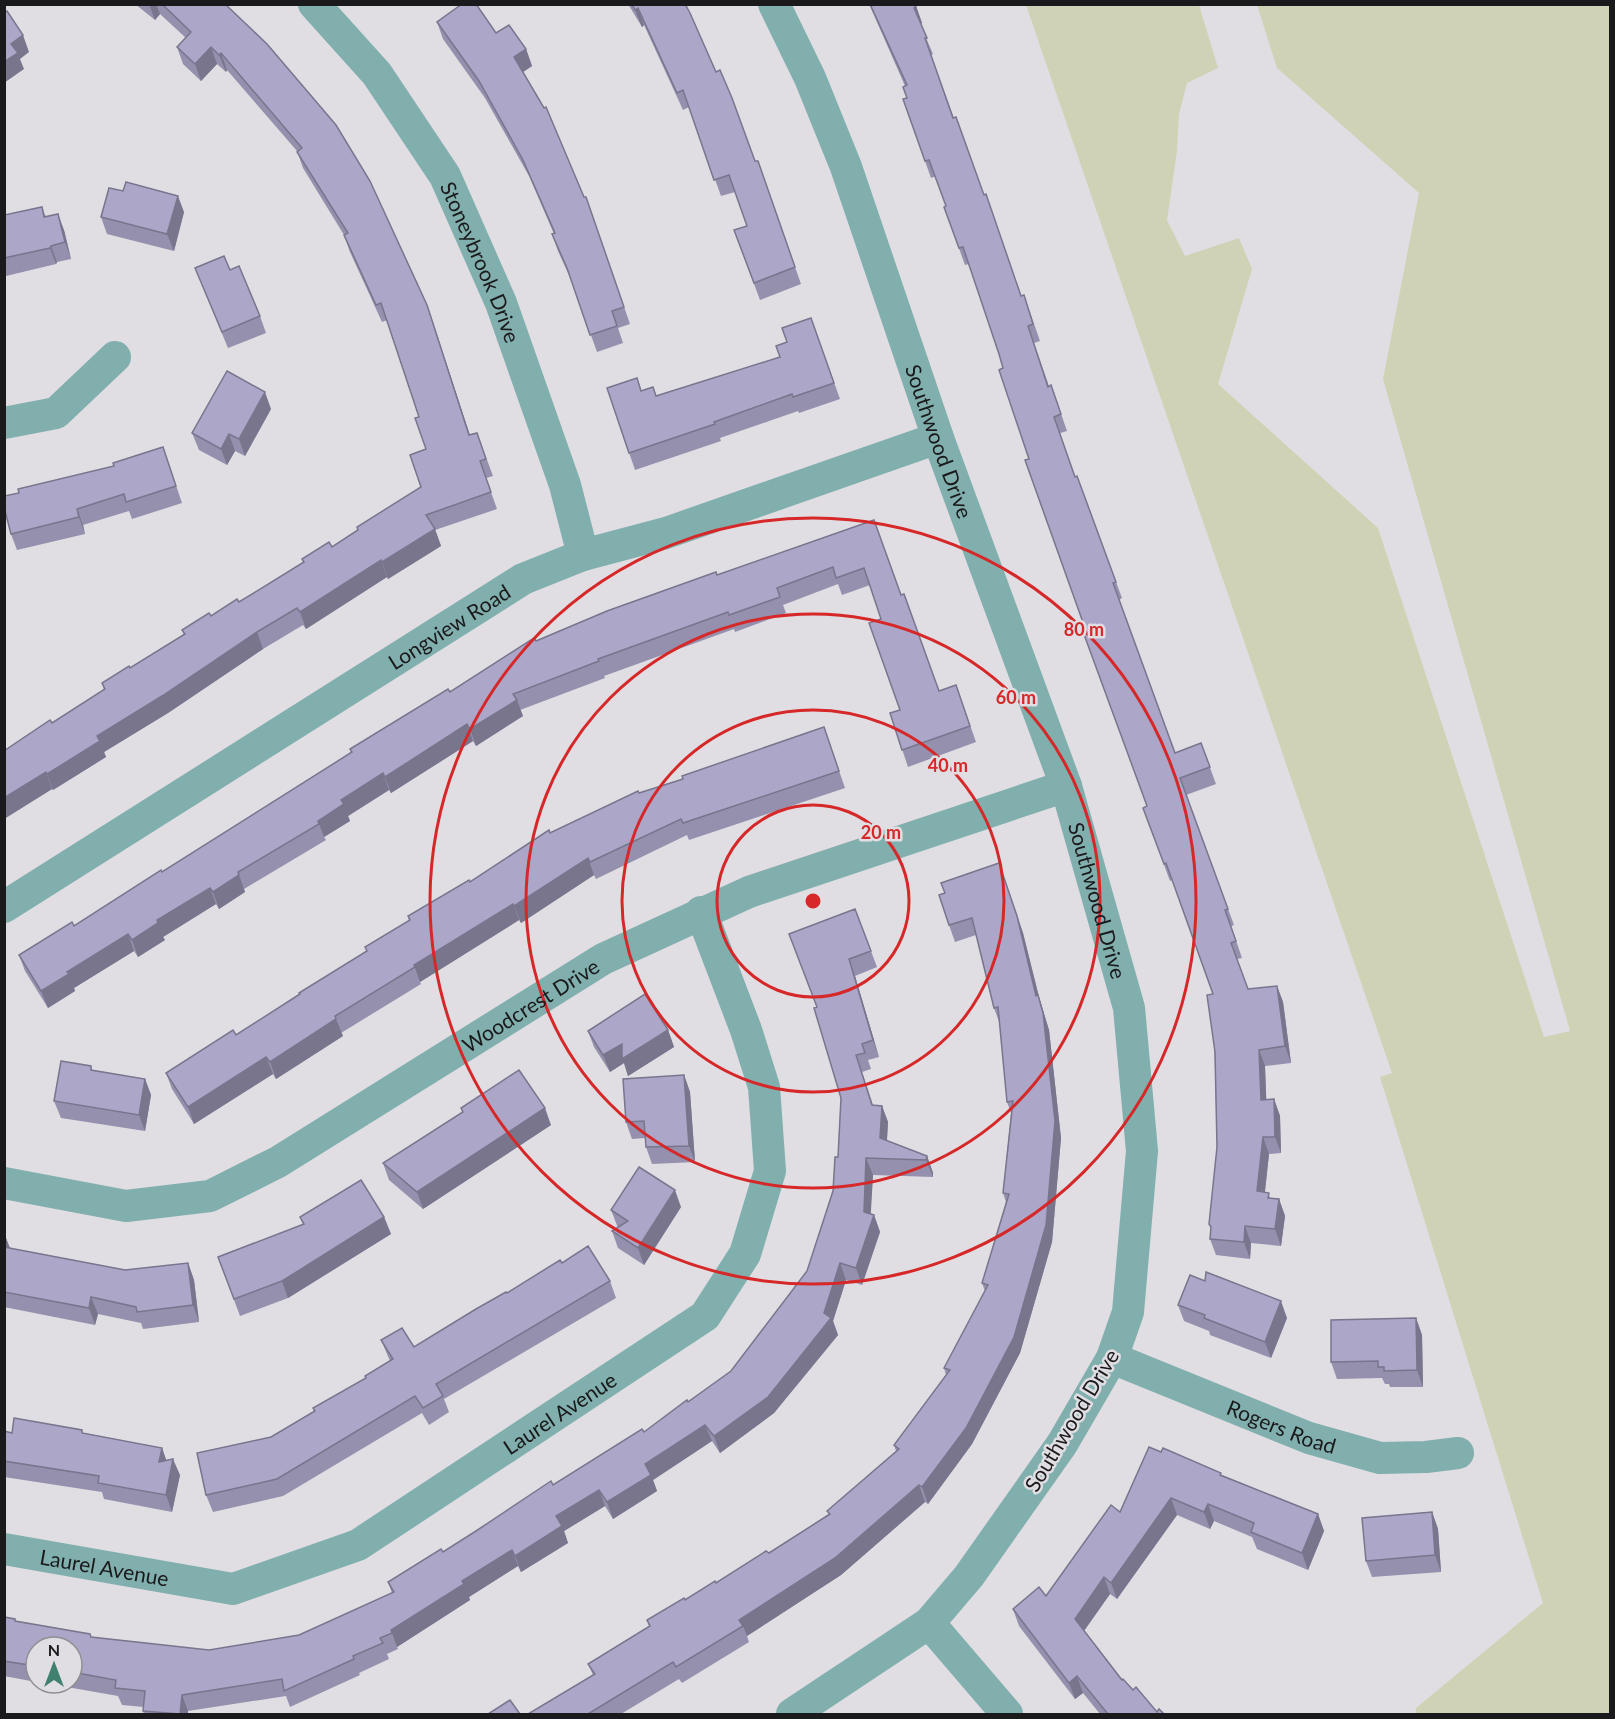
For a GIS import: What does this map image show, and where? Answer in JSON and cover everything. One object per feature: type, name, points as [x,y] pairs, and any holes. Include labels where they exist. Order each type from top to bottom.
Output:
[{"type":"street","name":"Stoneybrook Drive","points":[[314,4],[377,74],[445,176],[501,303],[565,485],[583,555]]},
{"type":"street","name":"Southwood Drive","points":[[774,4],[810,78],[846,167],[938,438],[1066,786],[1129,1008],[1142,1151],[1128,1312],[1112,1358],[1062,1444],[969,1576],[929,1623],[792,1714]]},
{"type":"street","points":[[4,423],[56,413],[115,357]]},
{"type":"street","name":"Longview Road","points":[[4,907],[523,579],[583,555],[666,533],[938,438]]},
{"type":"street","name":"Woodcrest Drive","points":[[4,1183],[126,1206],[210,1196],[278,1162],[603,959],[701,912],[749,892],[1066,786]]},
{"type":"street","name":"Laurel Avenue","points":[[4,1549],[233,1589],[358,1545],[705,1317],[745,1254],[770,1171],[764,1087],[746,1030],[701,912]]},
{"type":"street","name":"Rogers Road","points":[[1112,1358],[1309,1438],[1380,1458],[1426,1457],[1458,1453]]},
{"type":"street","points":[[929,1623],[1007,1714]]},
{"type":"green space","points":[[1026,5],[1199,5],[1218,68],[1187,83],[1179,114],[1177,151],[1167,220],[1185,256],[1239,238],[1252,269],[1218,384],[1378,528],[1544,1037],[1570,1031],[1383,379],[1419,193],[1277,68],[1257,5],[1610,5],[1610,1714],[1416,1714],[1416,1708],[1543,1603],[1380,1077],[1392,1073]]},
{"type":"building","points":[[162,4],[225,4],[267,44],[336,125],[370,181],[427,305],[469,435],[477,433],[486,459],[480,461],[491,492],[426,515],[435,529],[382,562],[381,560],[300,612],[297,608],[257,632],[162,696],[97,736],[100,741],[4,798],[4,751],[50,720],[52,723],[105,689],[102,683],[185,634],[182,630],[209,613],[211,616],[237,599],[239,602],[304,562],[302,559],[329,542],[332,547],[358,530],[357,527],[421,487],[410,455],[426,449],[415,418],[419,417],[381,303],[376,305],[344,235],[348,233],[297,152],[302,148],[221,53],[219,55],[211,47],[195,64],[177,47],[191,32]]},
{"type":"building","points":[[462,4],[476,4],[496,33],[509,25],[526,49],[514,57],[544,108],[546,107],[584,197],[586,197],[624,307],[612,311],[617,326],[590,335],[567,268],[552,234],[555,233],[523,160],[479,81],[437,22]]},
{"type":"building","points":[[632,4],[685,4],[716,72],[720,70],[732,98],[755,161],[758,161],[795,267],[754,283],[734,230],[747,226],[729,175],[714,180],[683,90],[677,93],[638,8],[635,10]]},
{"type":"building","points":[[870,4],[915,4],[916,6],[914,8],[927,38],[925,38],[953,118],[956,117],[984,195],[986,194],[1021,296],[1024,295],[1033,324],[1028,326],[1048,387],[1051,385],[1061,414],[1054,417],[1116,582],[1113,583],[1175,753],[1201,743],[1210,767],[1180,778],[1228,909],[1225,910],[1236,941],[1231,943],[1248,989],[1277,986],[1285,1046],[1259,1050],[1261,1100],[1274,1099],[1275,1137],[1263,1137],[1257,1191],[1269,1193],[1268,1198],[1279,1199],[1275,1229],[1245,1226],[1244,1242],[1210,1239],[1209,1224],[1217,1147],[1215,1052],[1207,995],[1213,994],[1166,863],[1164,864],[1143,808],[1147,806],[1082,629],[1085,628],[1025,460],[1029,459],[999,370],[1003,368],[999,354],[963,247],[959,248],[929,160],[925,161],[903,99],[907,98],[903,87],[907,85]]},
{"type":"building","points":[[7,11],[23,35],[11,44],[18,53],[4,62],[4,13]]},
{"type":"building","points":[[126,182],[178,196],[167,234],[101,217],[109,188],[123,191]]},
{"type":"building","points":[[42,207],[44,217],[58,214],[65,242],[50,248],[4,258],[4,215]]},
{"type":"building","points":[[224,256],[230,270],[239,266],[260,316],[222,332],[195,268]]},
{"type":"building","points":[[811,318],[834,383],[793,397],[792,394],[714,422],[715,424],[629,453],[607,388],[637,378],[641,391],[653,387],[656,396],[780,357],[776,346],[787,342],[782,328]]},
{"type":"building","points":[[227,371],[265,392],[239,439],[229,434],[221,449],[192,433]]},
{"type":"building","points":[[163,447],[176,486],[126,502],[124,494],[77,509],[79,517],[11,534],[4,507],[4,496],[19,493],[18,489],[114,466],[113,463]]},
{"type":"building","points":[[874,520],[939,691],[956,685],[970,726],[902,750],[890,713],[900,710],[869,623],[881,619],[864,568],[836,578],[833,567],[777,588],[780,597],[729,615],[728,612],[598,659],[599,661],[513,694],[517,700],[470,729],[467,724],[385,777],[383,773],[341,800],[344,804],[318,821],[319,824],[238,872],[239,875],[213,892],[210,888],[157,920],[158,923],[132,940],[128,934],[41,991],[19,955],[72,922],[74,926],[161,870],[162,872],[352,752],[350,749],[448,689],[450,692],[534,638],[536,641],[607,611]]},
{"type":"building","points":[[824,727],[839,771],[683,823],[681,819],[590,862],[588,858],[514,906],[513,904],[414,965],[415,967],[335,1016],[336,1019],[270,1062],[266,1057],[188,1107],[166,1073],[233,1030],[236,1035],[367,951],[365,947],[410,920],[408,916],[469,880],[470,882],[549,830],[550,833],[638,791],[639,793],[683,779],[682,776]]},
{"type":"building","points":[[999,863],[1017,916],[1036,996],[1038,995],[1043,1013],[1055,1121],[1046,1225],[1014,1337],[966,1428],[922,1487],[919,1485],[835,1558],[739,1620],[743,1626],[676,1667],[673,1662],[588,1714],[528,1714],[595,1674],[588,1664],[650,1626],[647,1620],[715,1581],[716,1583],[766,1551],[769,1553],[830,1514],[827,1511],[899,1449],[894,1445],[950,1370],[944,1368],[988,1285],[982,1283],[1009,1194],[1003,1193],[1013,1101],[1007,1102],[998,1007],[994,1008],[972,918],[949,925],[939,895],[945,893],[941,883]]},
{"type":"building","points":[[855,909],[871,951],[849,959],[873,1040],[862,1044],[865,1053],[856,1055],[872,1105],[882,1106],[880,1138],[927,1156],[926,1160],[866,1158],[864,1212],[874,1215],[856,1268],[840,1263],[824,1313],[831,1318],[768,1397],[714,1436],[705,1425],[645,1464],[651,1475],[607,1502],[599,1490],[556,1516],[562,1526],[515,1556],[512,1550],[462,1581],[464,1584],[391,1630],[392,1633],[380,1638],[383,1643],[284,1691],[282,1679],[182,1695],[180,1714],[143,1711],[145,1691],[115,1688],[116,1680],[84,1674],[84,1635],[24,1635],[24,1664],[4,1661],[4,1617],[90,1634],[91,1637],[209,1650],[299,1635],[394,1592],[388,1582],[441,1549],[443,1552],[551,1481],[553,1485],[642,1429],[644,1432],[731,1371],[807,1271],[833,1191],[835,1157],[838,1157],[841,1098],[814,1008],[817,1007],[789,934]]},
{"type":"building","points":[[645,994],[668,1030],[622,1059],[622,1044],[603,1055],[588,1031]]},
{"type":"building","points":[[61,1061],[91,1066],[91,1070],[145,1079],[139,1115],[54,1101]]},
{"type":"building","points":[[519,1070],[545,1108],[417,1192],[383,1163],[463,1112],[461,1108]]},
{"type":"building","points":[[684,1075],[689,1146],[646,1147],[644,1121],[626,1122],[623,1079]]},
{"type":"building","points":[[639,1167],[675,1190],[638,1248],[612,1231],[628,1221],[611,1210]]},
{"type":"building","points":[[361,1180],[384,1217],[282,1281],[234,1299],[218,1257],[304,1224],[300,1217]]},
{"type":"building","points":[[588,1246],[610,1281],[436,1384],[443,1396],[423,1408],[415,1396],[277,1479],[206,1495],[197,1453],[271,1437],[315,1411],[313,1408],[366,1378],[365,1376],[393,1359],[381,1340],[402,1328],[414,1347],[560,1260],[562,1263]]},
{"type":"building","points":[[4,1247],[125,1270],[188,1263],[193,1305],[137,1312],[136,1307],[91,1297],[89,1308],[4,1292]]},
{"type":"building","points":[[1206,1272],[1281,1301],[1265,1342],[1178,1305],[1190,1275],[1205,1281]]},
{"type":"building","points":[[1416,1318],[1417,1370],[1384,1371],[1384,1367],[1378,1367],[1378,1361],[1331,1362],[1331,1320]]},
{"type":"building","points":[[14,1418],[162,1448],[159,1462],[173,1459],[166,1495],[98,1483],[99,1476],[4,1461],[4,1431],[12,1433]]},
{"type":"building","points":[[1149,1447],[1161,1452],[1163,1448],[1221,1473],[1220,1475],[1318,1514],[1302,1553],[1251,1532],[1254,1523],[1208,1504],[1204,1512],[1171,1498],[1111,1583],[1104,1577],[1075,1619],[1122,1680],[1133,1690],[1136,1687],[1157,1712],[1159,1709],[1164,1714],[1108,1714],[1077,1676],[1069,1683],[1013,1609],[1039,1587],[1046,1596],[1111,1505],[1120,1512]]},
{"type":"building","points":[[1432,1512],[1435,1555],[1366,1561],[1362,1518]]},
{"type":"building","points":[[510,1700],[520,1714],[488,1714]]}]
